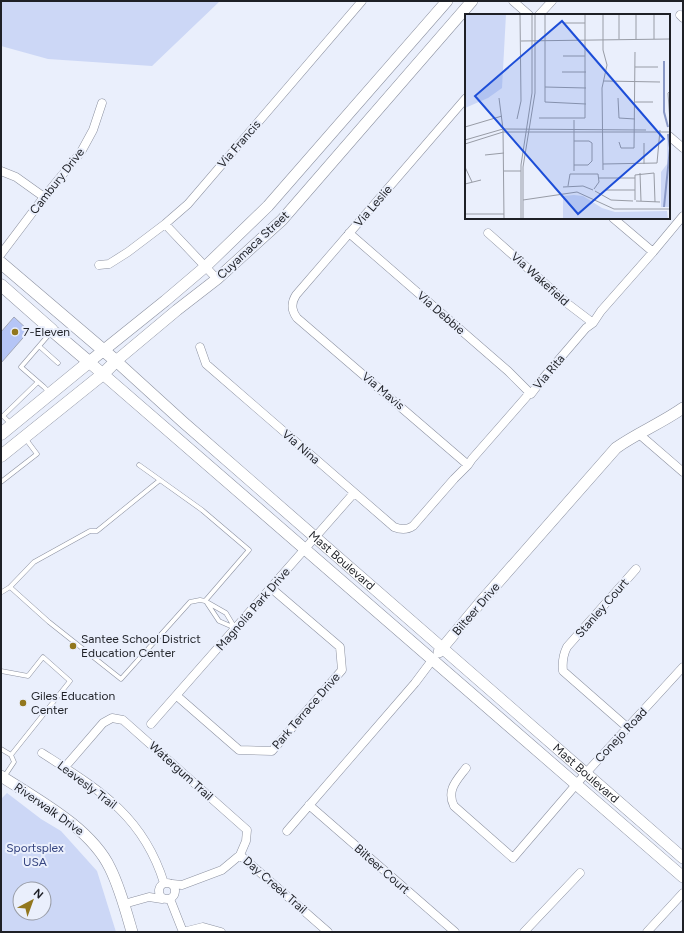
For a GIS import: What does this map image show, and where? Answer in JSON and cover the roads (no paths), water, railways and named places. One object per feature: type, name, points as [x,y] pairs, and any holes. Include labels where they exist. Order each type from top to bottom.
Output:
[{"type":"main road","name":"Cuyamaca Street","points":[[1,434],[4,418],[50,394],[205,267],[268,206],[447,1]]},
{"type":"main road","name":"Cuyamaca Street","points":[[1,456],[103,374],[116,361],[177,310],[217,279],[282,220],[472,1]]},
{"type":"main road","name":"Mast Boulevard","points":[[1,263],[116,361],[183,422],[683,858]]},
{"type":"main road","name":"Mast Boulevard","points":[[1,284],[54,332],[683,877]]},
{"type":"main road","name":"Bilteer Drive","points":[[433,659],[479,604],[616,448],[683,408]]},
{"type":"main road","name":"Riverwalk Drive","points":[[2,777],[83,832],[98,849],[110,868],[124,904],[132,932]]},
{"type":"street","name":"Via Francis","points":[[99,265],[109,264],[165,224],[188,204],[362,1]]},
{"type":"street","points":[[513,1],[528,14]]},
{"type":"street","points":[[540,14],[552,1]]},
{"type":"street","name":"Via Leslie","points":[[297,318],[292,308],[294,298],[465,99]]},
{"type":"street","name":"Cambury Drive","points":[[1,254],[44,197],[81,152],[93,130],[102,103]]},
{"type":"street","points":[[670,137],[683,148]]},
{"type":"street","points":[[1,170],[16,177],[44,197]]},
{"type":"street","name":"Via Rita","points":[[413,526],[454,479],[468,466],[472,459],[523,400],[531,394],[544,376],[586,328],[594,323],[601,310],[683,216]]},
{"type":"street","points":[[614,219],[653,252]]},
{"type":"street","points":[[165,224],[217,279]]},
{"type":"street","name":"Via Debbie","points":[[349,233],[503,366],[531,394]]},
{"type":"street","name":"Via Wakefield","points":[[488,233],[568,304],[594,323]]},
{"type":"street","name":"Via Mavis","points":[[297,318],[468,466]]},
{"type":"street","name":"Via Nina","points":[[200,347],[206,364],[394,527],[405,530],[413,526]]},
{"type":"street","points":[[639,434],[683,472]]},
{"type":"street","name":"Magnolia Park Drive","points":[[151,724],[354,492]]},
{"type":"street","name":"Stanley Court","points":[[628,728],[563,671],[562,664],[564,654],[568,647],[636,569]]},
{"type":"street","name":"Park Terrace Drive","points":[[177,696],[239,750],[272,751],[342,670],[340,647],[271,588]]},
{"type":"street","name":"Bilteer Drive","points":[[287,831],[415,683],[433,659]]},
{"type":"street","name":"Conejo Road","points":[[466,768],[452,788],[451,797],[454,806],[513,858],[586,772],[683,667]]},
{"type":"street","name":"Watergum Trail","points":[[65,767],[103,723],[112,718],[124,720],[247,830],[246,841],[240,855]]},
{"type":"street","name":"Leavesly Trail","points":[[42,753],[65,767],[113,802],[135,825],[148,846],[165,885]]},
{"type":"street","name":"Bilteer Court","points":[[309,805],[455,932]]},
{"type":"street","points":[[124,904],[149,896],[165,885],[182,885],[222,870],[240,855]]},
{"type":"street","name":"Day Creek Trail","points":[[240,855],[328,932]]},
{"type":"street","points":[[524,932],[580,873]]},
{"type":"street","points":[[165,885],[175,889],[169,897]]},
{"type":"street","points":[[165,885],[158,892],[169,897],[183,932],[203,927],[221,932]]},
{"type":"street","points":[[149,896],[169,897],[182,885]]},
{"type":"street","points":[[647,932],[683,892]]},
{"type":"lane","points":[[50,394],[21,367],[39,346],[54,332]]},
{"type":"lane","points":[[39,346],[58,363]]},
{"type":"lane","points":[[4,418],[38,382]]},
{"type":"lane","points":[[1,482],[37,454],[24,437]]},
{"type":"lane","points":[[139,465],[202,510],[249,550],[205,601]]},
{"type":"lane","points":[[1,590],[2,592],[10,587],[34,562],[90,531],[97,531],[160,480]]},
{"type":"lane","points":[[10,587],[49,622],[121,679],[190,602],[200,600],[205,601],[226,613],[236,628]]},
{"type":"lane","points":[[205,601],[219,621],[236,628]]},
{"type":"lane","points":[[1,671],[28,676],[43,658],[70,682],[11,755]]},
{"type":"lane","points":[[1,749],[11,755],[14,762],[2,777]]},
{"type":"place","name":"7-Eleven","points":[[15,332]]},
{"type":"place","name":"Santee School District Education Center","points":[[73,646]]},
{"type":"place","name":"Giles Education Center","points":[[23,703]]},
{"type":"park label","name":"Sportsplex USA","points":[[35,855]]}]
